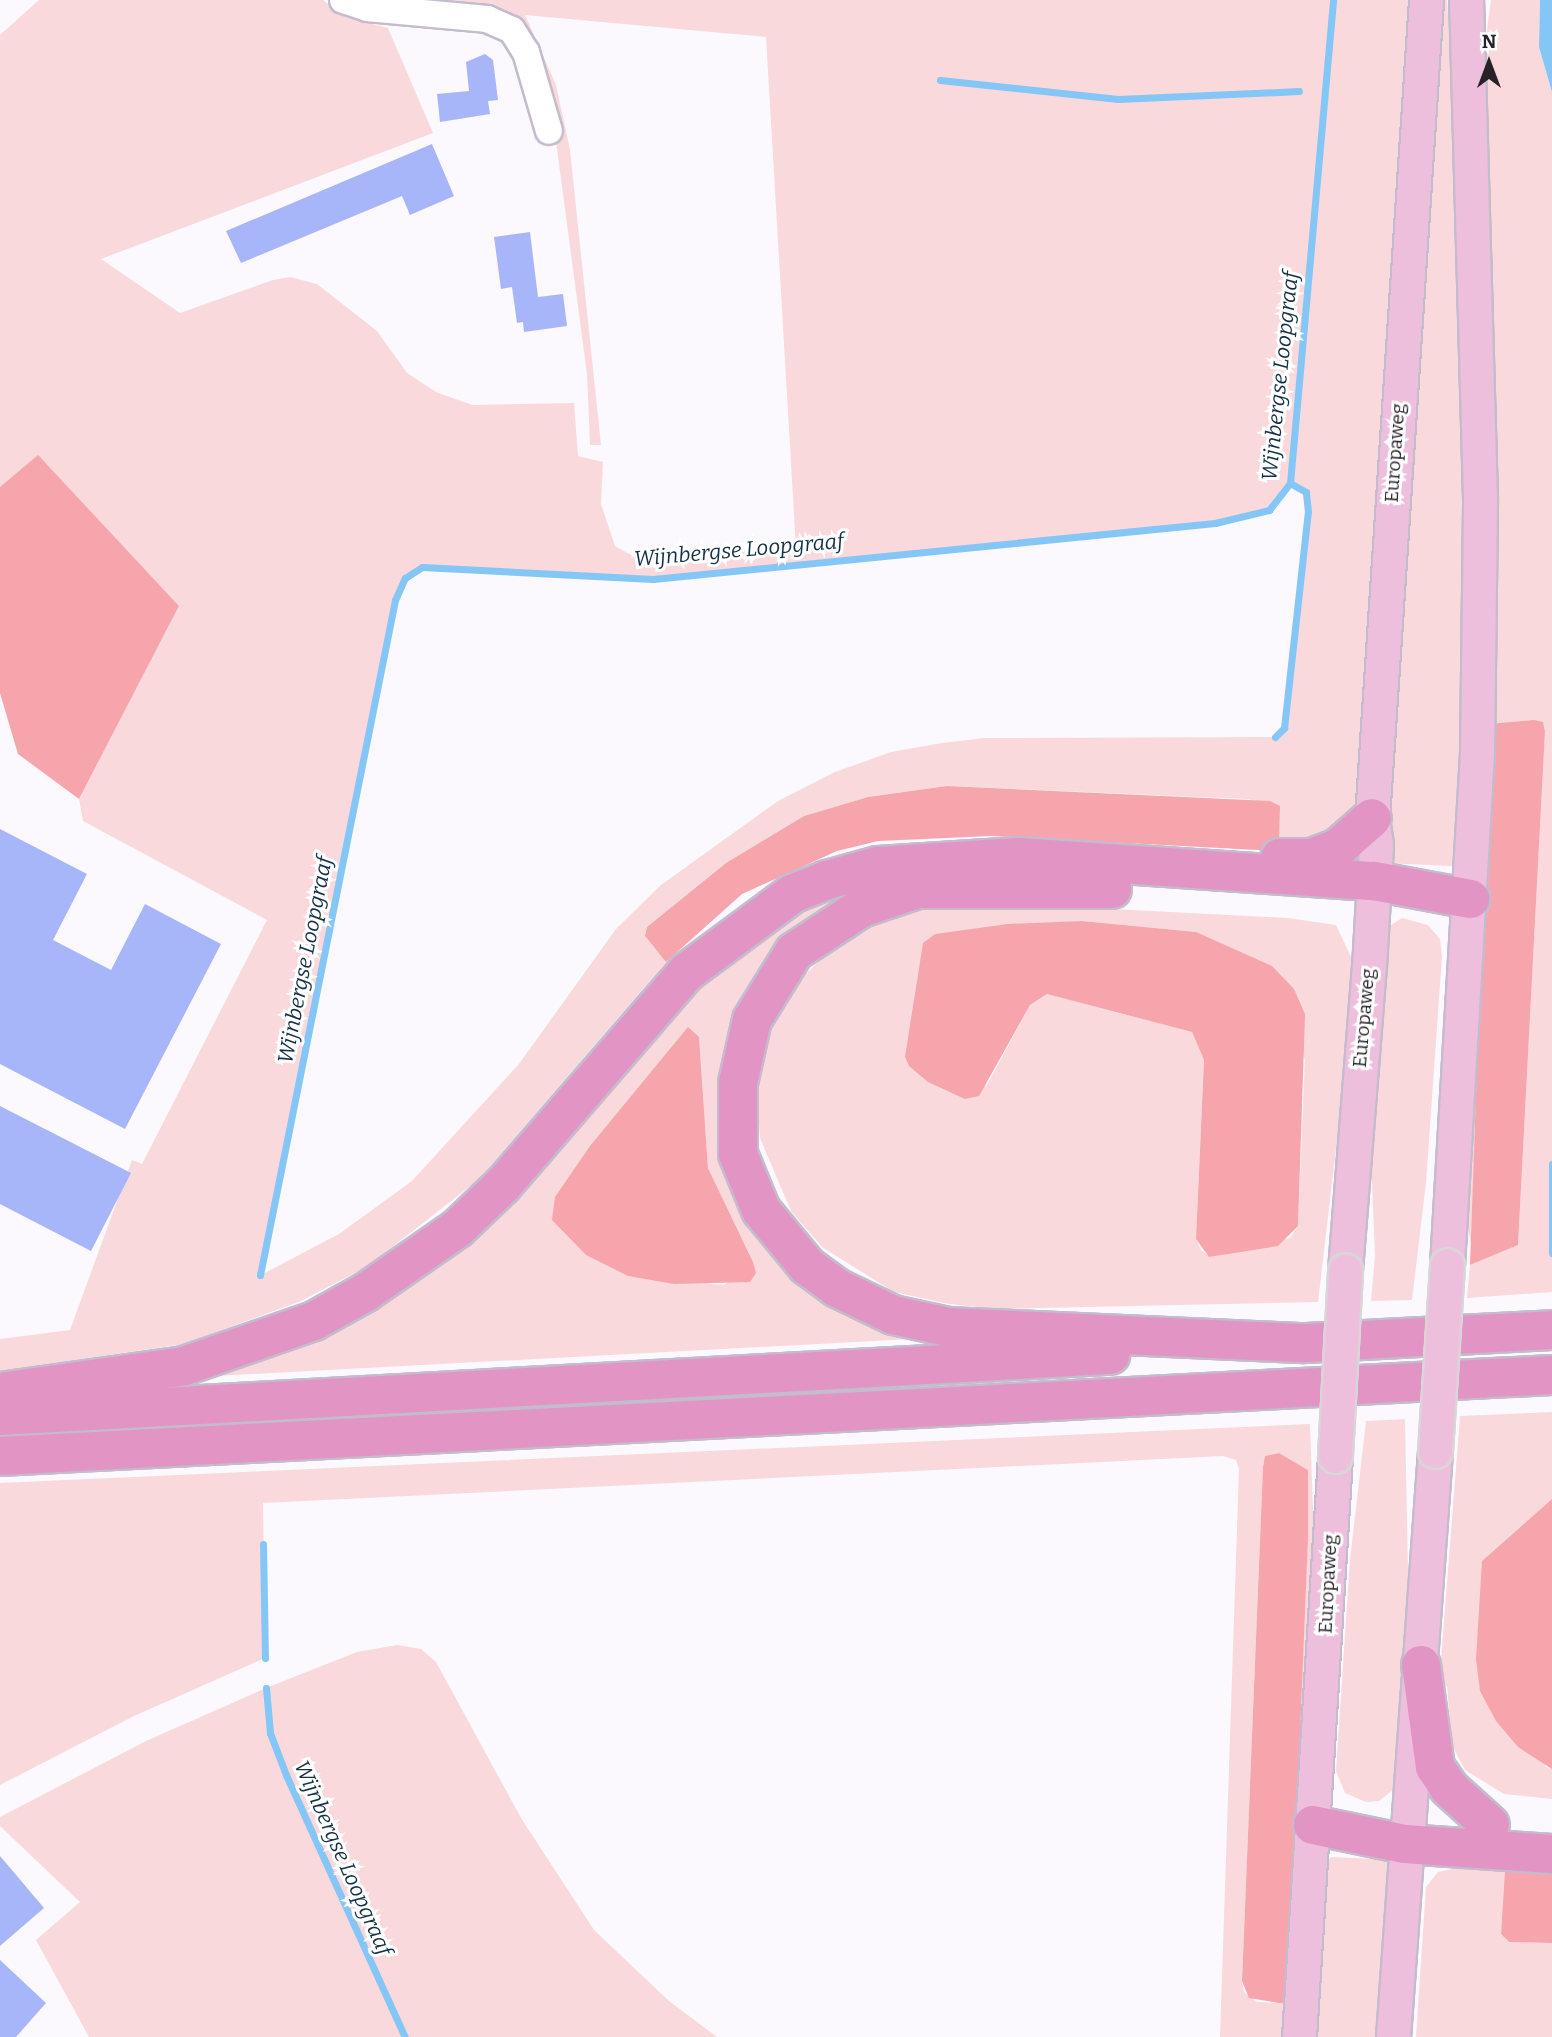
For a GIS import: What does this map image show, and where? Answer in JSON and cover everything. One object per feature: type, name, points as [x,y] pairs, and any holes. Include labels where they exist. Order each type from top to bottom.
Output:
[{"type":"highway","points":[[1199,869],[1243,857],[1312,858],[1352,840],[1372,818]]},
{"type":"highway","points":[[0,1392],[184,1366],[314,1321],[366,1292],[458,1228],[502,1186],[687,972],[792,894],[878,866],[933,860],[1019,857],[1199,869],[1373,893]]},
{"type":"highway","points":[[1306,1343],[948,1326],[893,1315],[838,1288],[807,1266],[761,1210],[738,1154],[738,1083],[752,1020],[794,952],[861,908],[918,889],[1084,887],[1373,893],[1471,899]]},
{"type":"highway","points":[[0,1416],[1552,1330]]},
{"type":"highway","points":[[0,1456],[1552,1375]]},
{"type":"highway","points":[[1490,1379],[1552,1384]]},
{"type":"highway","points":[[1421,1665],[1435,1767],[1449,1788],[1490,1825]]},
{"type":"highway","points":[[1313,1825],[1406,1832],[1552,1854]]},
{"type":"highway","points":[[1406,1832],[1490,1825],[1552,1828]]},
{"type":"main road","name":"Europaweg","points":[[1299,2037],[1345,1270],[1373,893],[1372,818],[1426,0]]},
{"type":"main road","points":[[1393,2037],[1406,1832],[1421,1665],[1471,899],[1480,498],[1466,0]]},
{"type":"street","points":[[343,0],[367,8],[487,19],[512,30],[526,52],[549,131]]},
{"type":"shaded area","points":[[39,0],[323,0],[345,17],[388,28],[433,133],[101,259],[180,313],[273,280],[290,277],[317,284],[377,331],[407,373],[436,392],[472,405],[574,403],[578,456],[603,462],[601,504],[615,546],[638,559],[796,548],[766,37],[525,15],[556,85],[570,150],[601,445],[590,445],[587,374],[551,104],[519,36],[351,0],[1409,0],[1361,785],[1354,813],[1347,824],[1279,851],[1280,807],[1248,799],[947,786],[868,797],[804,816],[726,863],[647,927],[645,936],[666,962],[478,1180],[368,1266],[301,1301],[184,1344],[0,1371],[0,1339],[70,1330],[132,1160],[142,1164],[267,920],[83,821],[79,799],[179,606],[38,456],[0,487],[0,35]],"holes":[[[1290,483],[1306,492],[1308,512],[1284,728],[1275,737],[985,738],[942,743],[891,752],[835,772],[778,801],[661,885],[616,929],[519,1064],[412,1181],[339,1234],[261,1275],[395,600],[413,572],[441,567],[653,579],[1215,523],[1269,510]]]},
{"type":"shaded area","points":[[1438,0],[1447,0],[1462,252],[1467,604],[1458,833],[1452,866],[1382,863]]},
{"type":"shaded area","points":[[1491,0],[1540,0],[1539,47],[1552,92],[1552,1292],[1467,1298],[1470,1265],[1518,1245],[1545,731],[1543,722],[1489,724],[1479,88]]},
{"type":"shaded area","points":[[38,455],[179,606],[79,799],[18,754],[0,693],[0,487]]},
{"type":"shaded area","points":[[1534,720],[1543,722],[1545,731],[1518,1245],[1470,1265],[1489,724]]},
{"type":"shaded area","points":[[947,786],[1270,801],[1280,806],[1279,851],[991,836],[878,841],[837,851],[742,894],[666,962],[645,936],[647,927],[726,863],[804,816],[868,797]]},
{"type":"shaded area","points":[[875,877],[823,907],[787,941],[751,996],[754,1212],[948,1337],[159,1379],[295,1337],[559,1134],[756,927]],"holes":[[[699,1037],[708,1168],[753,1262],[724,1285],[628,1276]]]},
{"type":"shaded area","points":[[960,901],[1288,918],[1336,925],[1357,970],[1318,1302],[998,1309],[949,1304],[894,1292],[822,1247],[791,1211],[760,1138],[757,1096],[770,1029],[793,986],[857,925],[906,906]],"holes":[[[1082,921],[1196,932],[1305,1059],[1298,1226],[1290,1238],[1210,1257],[1201,1250],[1196,1239],[1204,1060],[1192,1032],[1047,994],[1030,1005],[986,1087],[935,934]]]},
{"type":"shaded area","points":[[1402,918],[1428,925],[1440,939],[1442,956],[1426,1183],[1412,1300],[1371,1301],[1375,1256],[1368,1086],[1379,933]]},
{"type":"shaded area","points":[[1082,921],[1196,932],[1272,966],[1294,989],[1305,1014],[1298,1226],[1278,1246],[1209,1257],[1196,1239],[1204,1060],[1192,1032],[1047,994],[1030,1005],[979,1096],[965,1099],[928,1082],[909,1066],[905,1057],[923,943],[935,934],[1008,924]]},
{"type":"shaded area","points":[[1483,930],[1471,1242],[1464,1216]]},
{"type":"shaded area","points":[[688,1027],[699,1037],[708,1168],[753,1262],[756,1273],[750,1282],[674,1284],[628,1276],[586,1255],[552,1220],[555,1197],[590,1146]]},
{"type":"shaded area","points":[[1552,1412],[1552,1499],[1482,1561],[1546,1767],[1552,1769],[1552,1799],[1504,1794],[1465,1770],[1452,1745],[1447,1686],[1439,1686],[1460,1416]]},
{"type":"shaded area","points":[[1405,1419],[1409,1624],[1398,1786],[1379,1801],[1366,1802],[1345,1793],[1336,1771],[1350,1560],[1366,1421]]},
{"type":"shaded area","points":[[1310,1424],[1315,1567],[1291,2037],[1220,2037],[1239,1469],[1236,1460],[1223,1456],[263,1503],[265,1658],[134,1716],[0,1785],[0,1483]],"holes":[[[1279,1453],[1308,1470],[1308,1539],[1288,2003],[1257,2002],[1244,1992],[1242,1981],[1265,1456]]]},
{"type":"shaded area","points":[[1279,1453],[1308,1470],[1308,1539],[1289,2003],[1249,1998],[1242,1981],[1263,1467],[1265,1456]]},
{"type":"shaded area","points":[[1552,1499],[1552,1769],[1518,1747],[1496,1721],[1480,1691],[1476,1659],[1482,1561]]},
{"type":"shaded area","points":[[397,1645],[421,1649],[436,1662],[521,1818],[594,1930],[669,2001],[717,2037],[89,2037],[36,1940],[80,1902],[0,1826],[0,1817],[146,1741],[266,1688],[357,1652]]},
{"type":"shaded area","points":[[1331,1857],[1396,1860],[1382,2037],[1312,2037],[1324,1866]]},
{"type":"shaded area","points":[[1457,1868],[1505,1870],[1501,1934],[1509,1942],[1552,1943],[1552,2037],[1416,2037],[1426,1887],[1438,1872]]},
{"type":"shaded area","points":[[1505,1870],[1552,1872],[1552,1943],[1509,1942],[1501,1934]]},
{"type":"water","points":[[1540,0],[1552,0],[1552,92],[1539,47]]},
{"type":"building","points":[[485,54],[493,60],[498,100],[488,101],[490,114],[440,122],[437,94],[469,91],[466,62]]},
{"type":"building","points":[[432,144],[454,196],[410,215],[402,196],[241,263],[226,231]]},
{"type":"building","points":[[530,232],[538,297],[563,294],[567,326],[524,332],[523,322],[517,323],[512,287],[501,289],[494,237]]},
{"type":"building","points":[[0,829],[87,874],[53,940],[111,970],[145,904],[221,944],[125,1129],[0,1064]]},
{"type":"building","points":[[0,1106],[131,1173],[91,1251],[0,1204]]},
{"type":"building","points":[[0,1856],[44,1908],[0,1946]]},
{"type":"building","points":[[0,1960],[46,2003],[16,2037],[0,2037]]},
{"type":"waterway","name":"Wijnbergse Loopgraaf","points":[[260,1275],[395,600],[405,578],[422,567],[653,579],[1215,523],[1269,510],[1290,483],[1333,0]]},
{"type":"waterway","points":[[940,80],[1118,99],[1299,91]]},
{"type":"waterway","points":[[1275,737],[1284,728],[1308,512],[1306,492],[1290,483]]},
{"type":"waterway","points":[[1552,1164],[1552,1253]]},
{"type":"waterway","name":"Wijnbergse Loopgraaf","points":[[263,1544],[265,1658]]},
{"type":"waterway","name":"Wijnbergse Loopgraaf","points":[[266,1688],[270,1733],[286,1775],[405,2037]]}]
